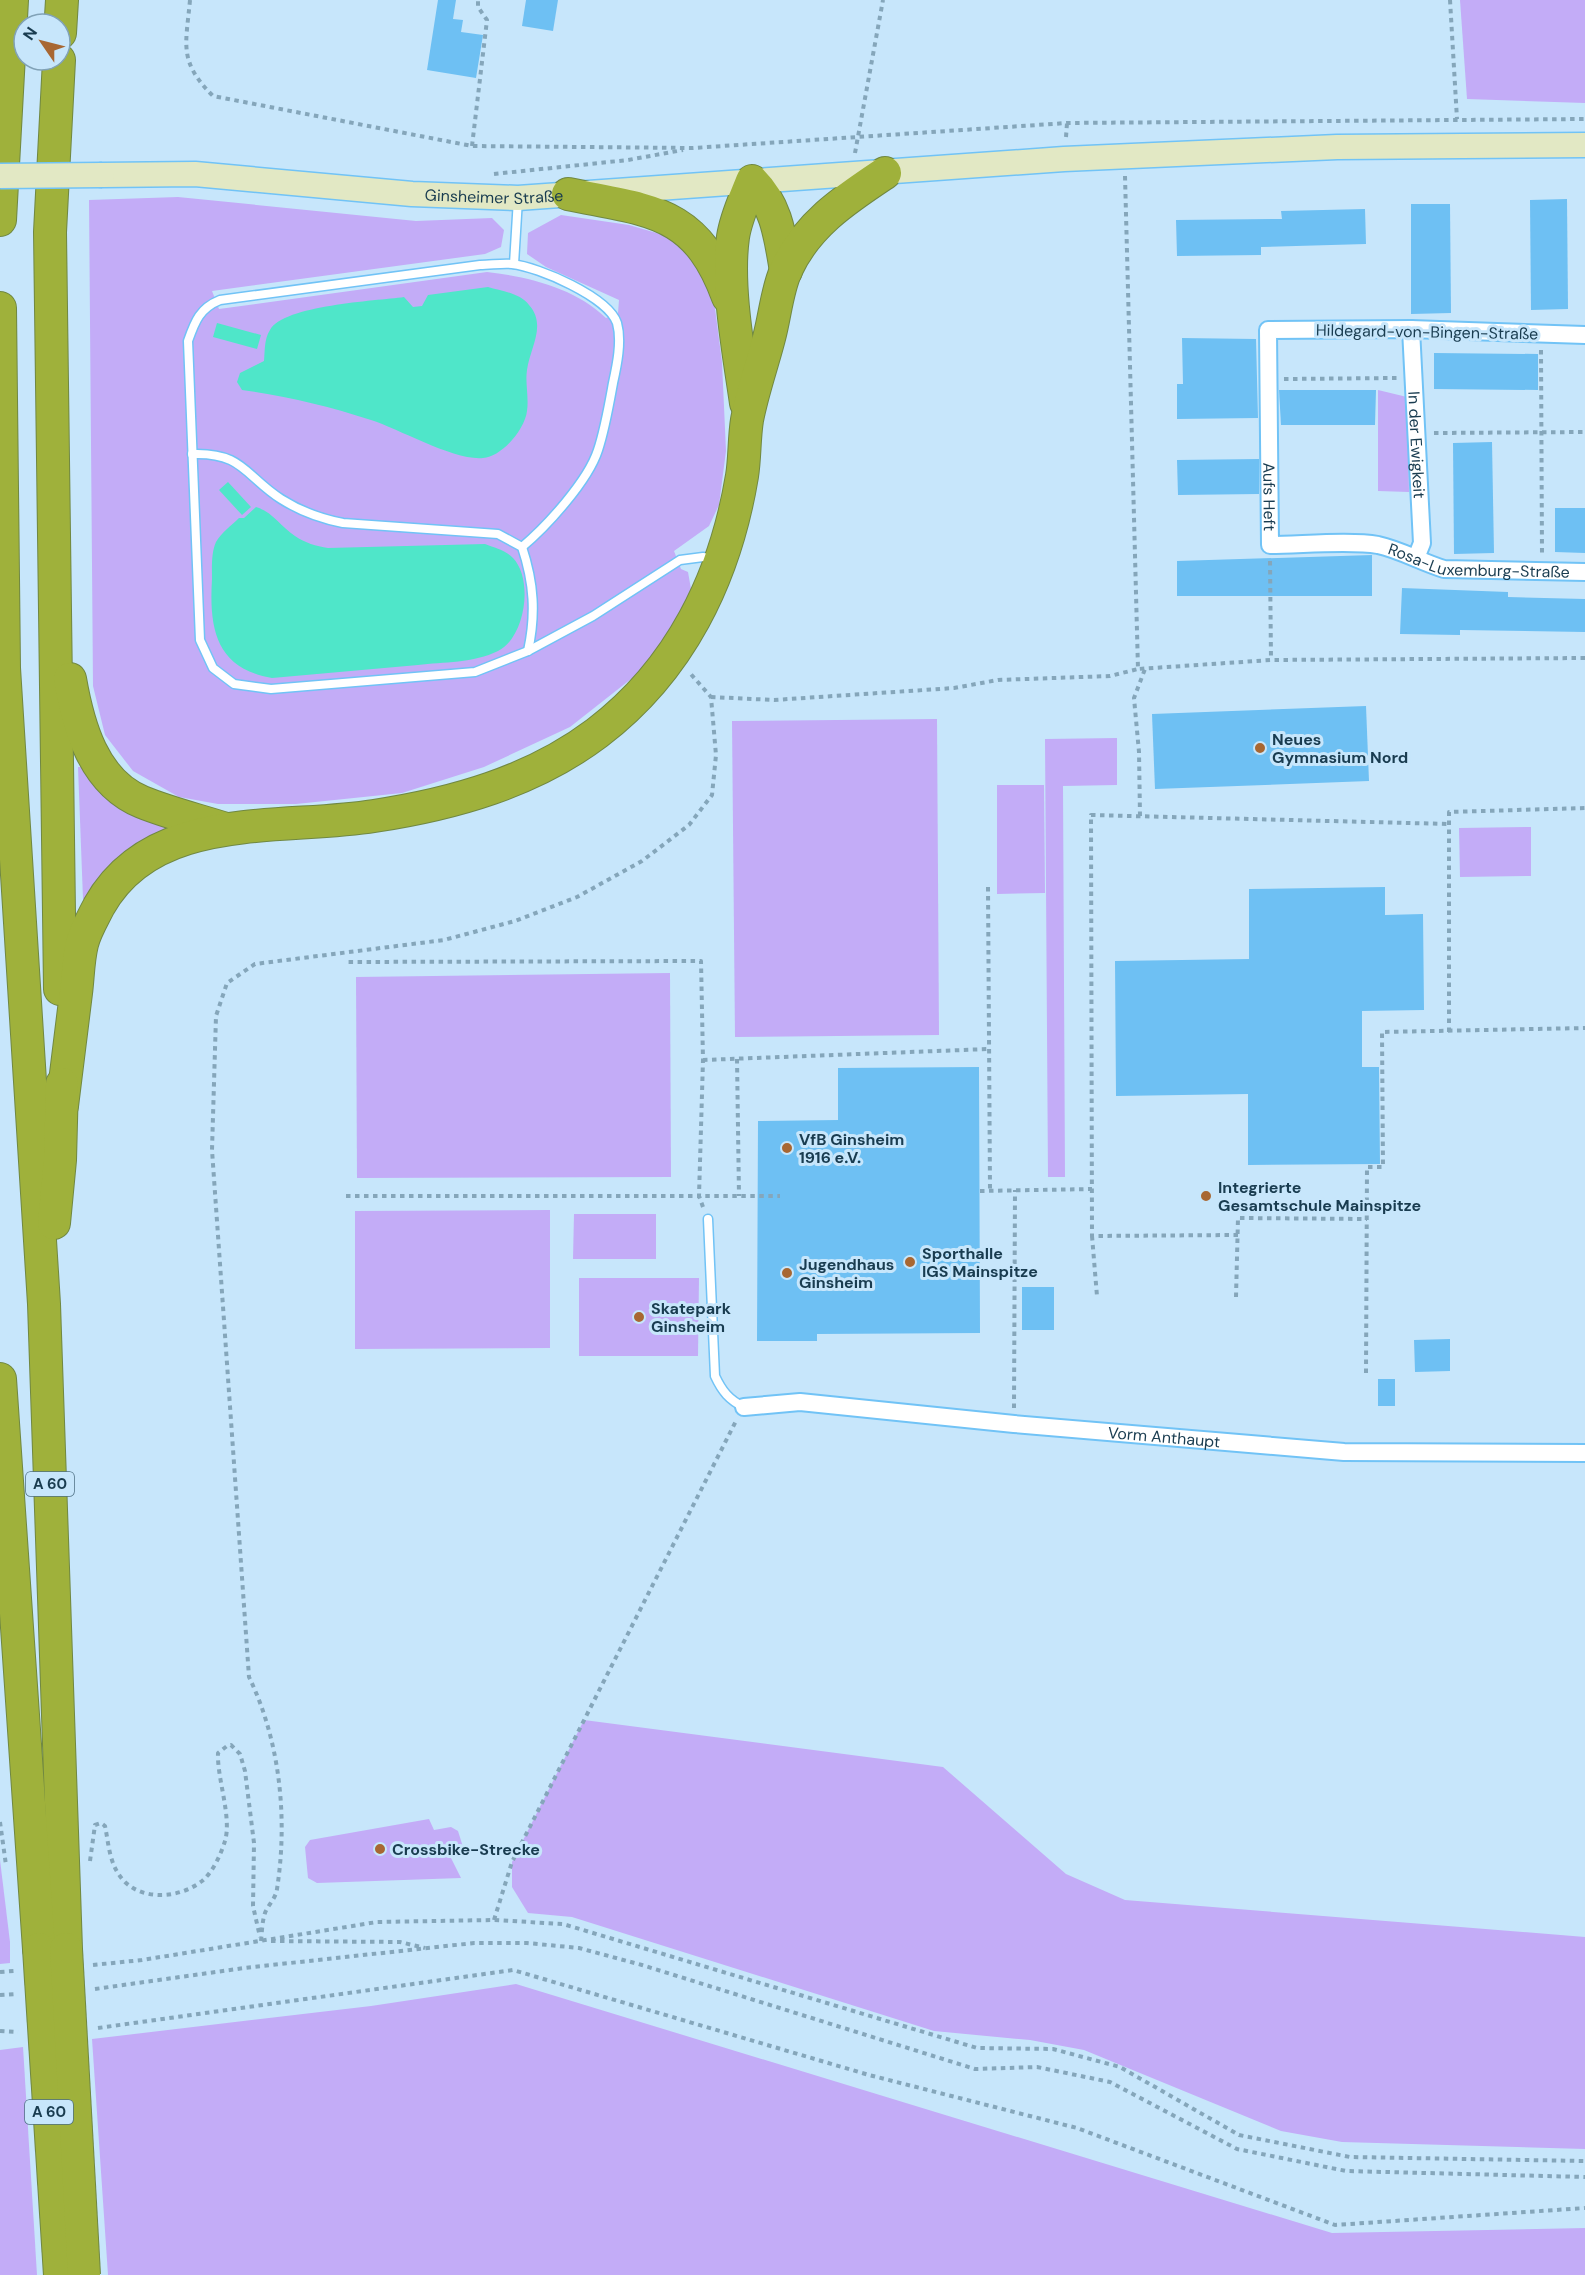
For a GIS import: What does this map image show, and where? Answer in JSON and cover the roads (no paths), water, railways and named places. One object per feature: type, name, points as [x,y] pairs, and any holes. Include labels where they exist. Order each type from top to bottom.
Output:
[{"type":"highway","points":[[0,220],[12,0]]},
{"type":"highway","points":[[58,72],[50,232],[62,1106]]},
{"type":"highway","points":[[44,1304],[56,1214],[62,1106],[82,944],[105,896],[119,878],[140,859],[162,846],[227,829],[374,817],[428,806],[522,778],[596,734],[630,705],[670,658],[706,599],[722,561],[742,474],[748,418],[786,271],[804,242],[836,205],[885,172]]},
{"type":"highway","points":[[748,418],[733,310],[733,238],[739,211],[752,181],[765,194],[777,218],[786,271]]},
{"type":"highway","points":[[568,194],[655,212],[683,226],[706,249],[720,275],[733,310]]},
{"type":"highway","name":"A 60","points":[[0,308],[4,668],[44,1304],[52,1949],[60,2275]]},
{"type":"highway","points":[[53,570],[77,719],[90,752],[124,792],[141,802],[227,829]]},
{"type":"highway","name":"A 60","points":[[0,1379],[84,2275]]},
{"type":"main road","name":"Ginsheimer Straße","points":[[0,176],[195,174],[412,194],[518,198],[1064,159],[1337,147],[1585,144]]},
{"type":"street","name":"Hildegard-von-Bingen-Straße","points":[[1268,330],[1411,328],[1585,335]]},
{"type":"street","name":"In der Ewigkeit","points":[[1411,328],[1422,543],[1416,558]]},
{"type":"street","name":"Aufs Heft","points":[[1268,330],[1270,545],[1375,545]]},
{"type":"street","name":"Rosa-Luxemburg-Straße","points":[[1375,545],[1444,569],[1585,572]]},
{"type":"street","name":"Vorm Anthaupt","points":[[744,1407],[800,1402],[1014,1424],[1344,1452],[1585,1453]]},
{"type":"lane","points":[[514,264],[518,198]]},
{"type":"lane","points":[[522,547],[540,531],[575,489],[597,452],[618,361],[617,324],[608,307],[576,288],[514,264],[480,265],[220,300],[207,305],[196,319],[188,341],[200,640],[213,669],[234,684],[271,689],[475,672],[528,651],[593,616],[680,560],[703,556],[722,561]]},
{"type":"lane","points":[[192,454],[212,453],[234,460],[281,499],[322,519],[343,523],[498,534],[522,547],[534,589],[534,623],[528,651]]},
{"type":"lane","points":[[708,1219],[715,1376],[723,1392],[744,1407]]},
{"type":"place","name":"Neues Gymnasium Nord","points":[[1260,748]]},
{"type":"place","name":"VfB Ginsheim 1916 e.V.","points":[[787,1148]]},
{"type":"place","name":"Integrierte Gesamtschule Mainspitze","points":[[1206,1196]]},
{"type":"place","name":"Sporthalle IGS Mainspitze","points":[[910,1262]]},
{"type":"place","name":"Jugendhaus Ginsheim","points":[[787,1273]]},
{"type":"place","name":"Skatepark Ginsheim","points":[[639,1317]]},
{"type":"place","name":"Crossbike-Strecke","points":[[380,1849]]}]
